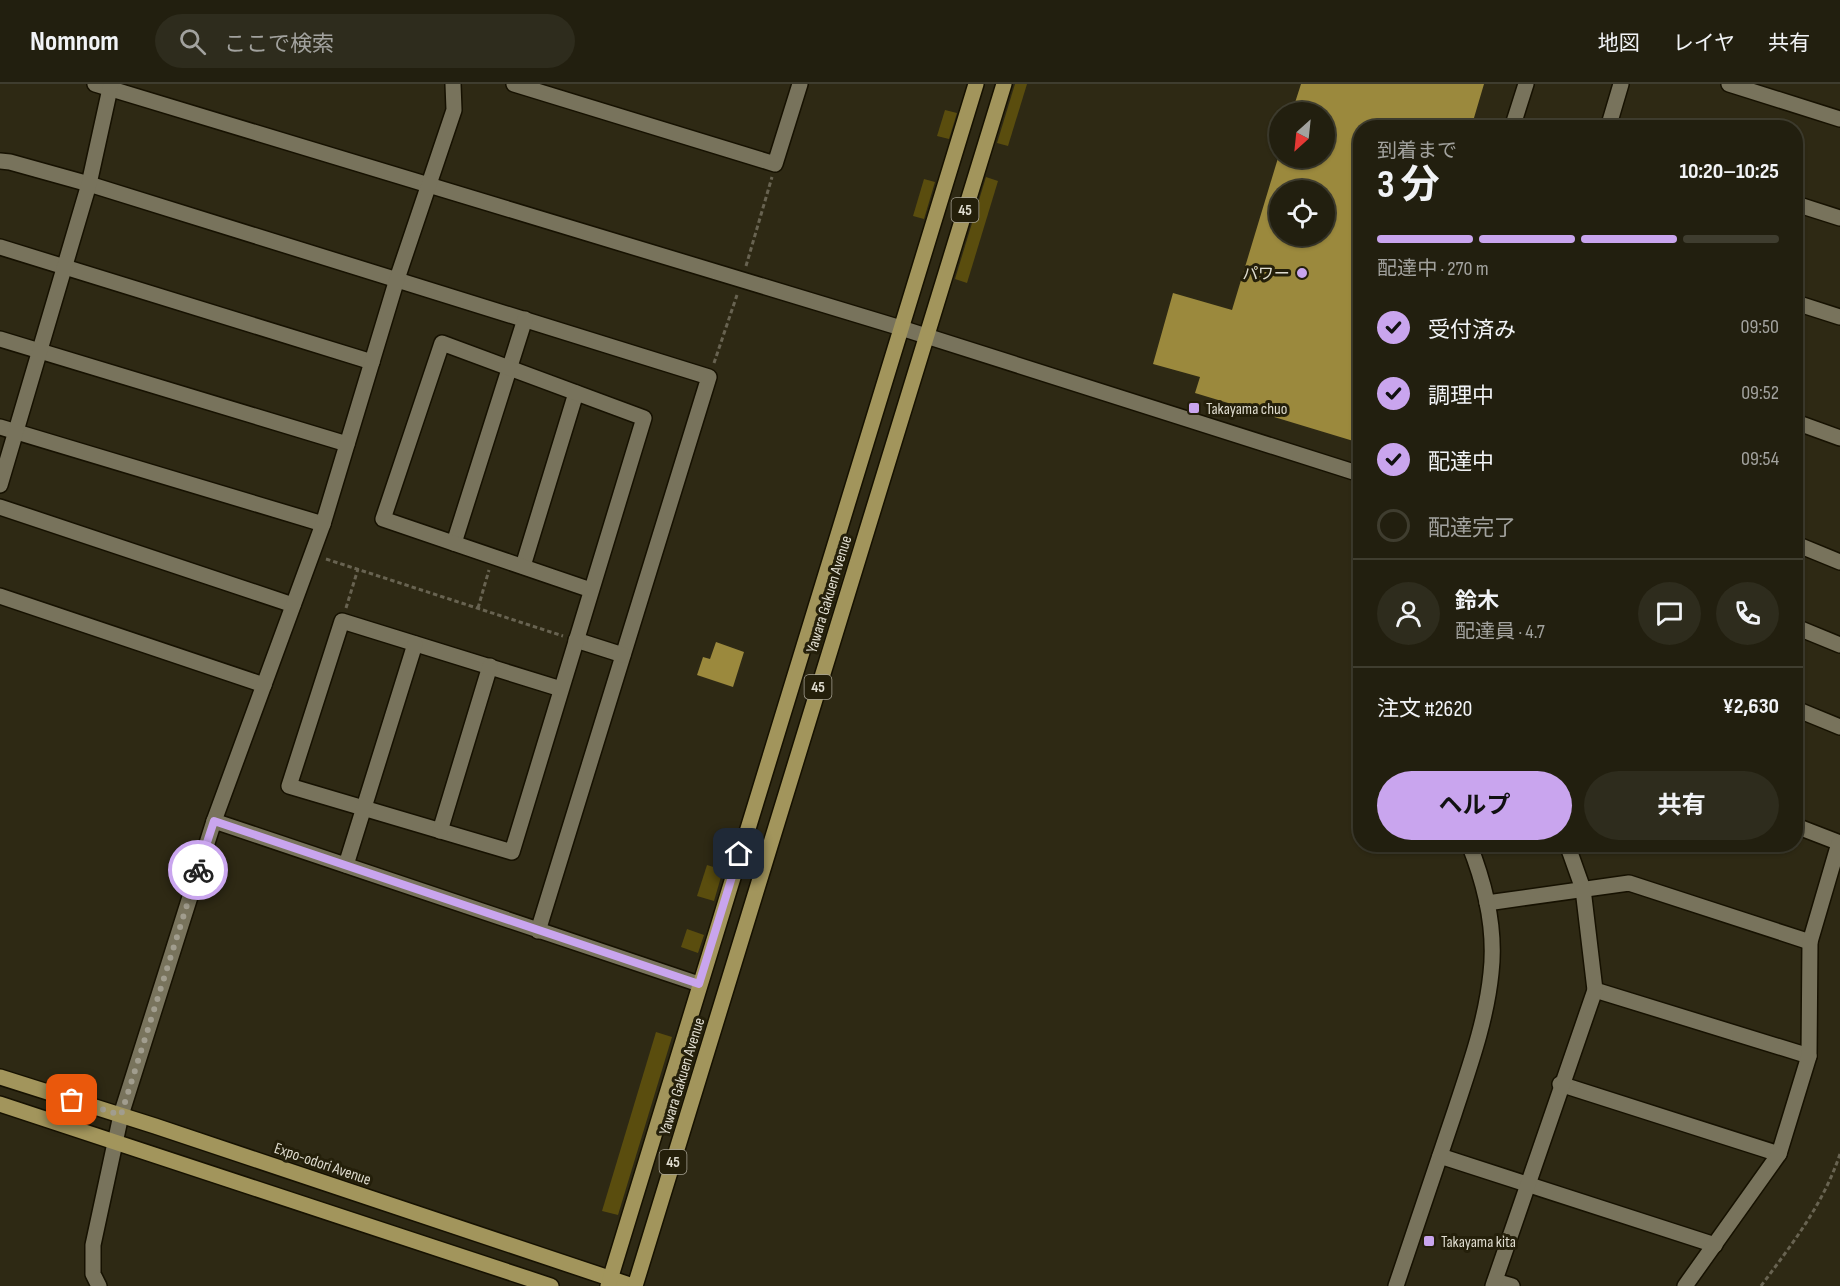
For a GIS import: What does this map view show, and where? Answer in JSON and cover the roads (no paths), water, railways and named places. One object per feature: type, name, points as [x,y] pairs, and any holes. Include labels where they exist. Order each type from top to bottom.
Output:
[{"type":"main road","name":"Yawara Gakuen Avenue","points":[[609,1282],[976,84]]},
{"type":"main road","name":"Yawara Gakuen Avenue","points":[[634,1286],[1004,84]]},
{"type":"main road","name":"Expo-odori Avenue","points":[[0,1077],[121,1115],[609,1282],[634,1286]]},
{"type":"main road","points":[[0,1104],[551,1286]]},
{"type":"street","points":[[99,1286],[93,1274],[93,1245],[121,1115],[214,821],[323,524],[397,279],[454,110],[453,84]]},
{"type":"street","points":[[514,84],[775,164],[800,84]]},
{"type":"street","points":[[1515,120],[1526,84]]},
{"type":"street","points":[[1610,120],[1621,84]]},
{"type":"street","points":[[1729,84],[1840,119]]},
{"type":"street","points":[[0,486],[89,184],[105,85],[901,328],[1353,472]]},
{"type":"street","points":[[0,161],[89,184],[709,377],[538,931]]},
{"type":"street","points":[[1803,206],[1840,218]]},
{"type":"street","points":[[0,246],[372,362]]},
{"type":"street","points":[[1803,305],[1840,316]]},
{"type":"street","points":[[454,543],[525,319]]},
{"type":"street","points":[[0,339],[347,444]]},
{"type":"street","points":[[561,689],[342,621],[289,786],[512,852],[644,418],[442,343],[383,519],[591,590]]},
{"type":"street","points":[[523,566],[576,393]]},
{"type":"street","points":[[1803,425],[1840,438]]},
{"type":"street","points":[[0,427],[323,524]]},
{"type":"street","points":[[0,507],[293,605]]},
{"type":"street","points":[[1803,547],[1840,562]]},
{"type":"street","points":[[0,596],[264,685]]},
{"type":"street","points":[[1803,630],[1840,645]]},
{"type":"street","points":[[576,640],[623,655]]},
{"type":"street","points":[[346,865],[415,644]]},
{"type":"street","points":[[440,831],[490,666]]},
{"type":"street","points":[[1803,712],[1840,727]]},
{"type":"street","points":[[214,821],[699,984]]},
{"type":"street","points":[[1685,1286],[1779,1154],[1809,1056],[1810,942],[1840,843],[1803,829]]},
{"type":"street","points":[[1395,1286],[1475,1051],[1486,1010],[1492,972],[1492,936],[1487,903],[1471,852]]},
{"type":"street","points":[[1512,1286],[1494,1283],[1560,1084],[1595,990],[1583,889],[1570,852]]},
{"type":"street","points":[[1487,903],[1629,883],[1810,942]]},
{"type":"street","points":[[1595,990],[1809,1056]]},
{"type":"street","points":[[1560,1084],[1779,1154]]},
{"type":"street","points":[[1440,1156],[1715,1245]]},
{"type":"place","name":"パワー","points":[[1302,273]]},
{"type":"place","name":"Takayama chuo","points":[[1194,408]]},
{"type":"place","name":"Takayama kita","points":[[1429,1241]]}]
